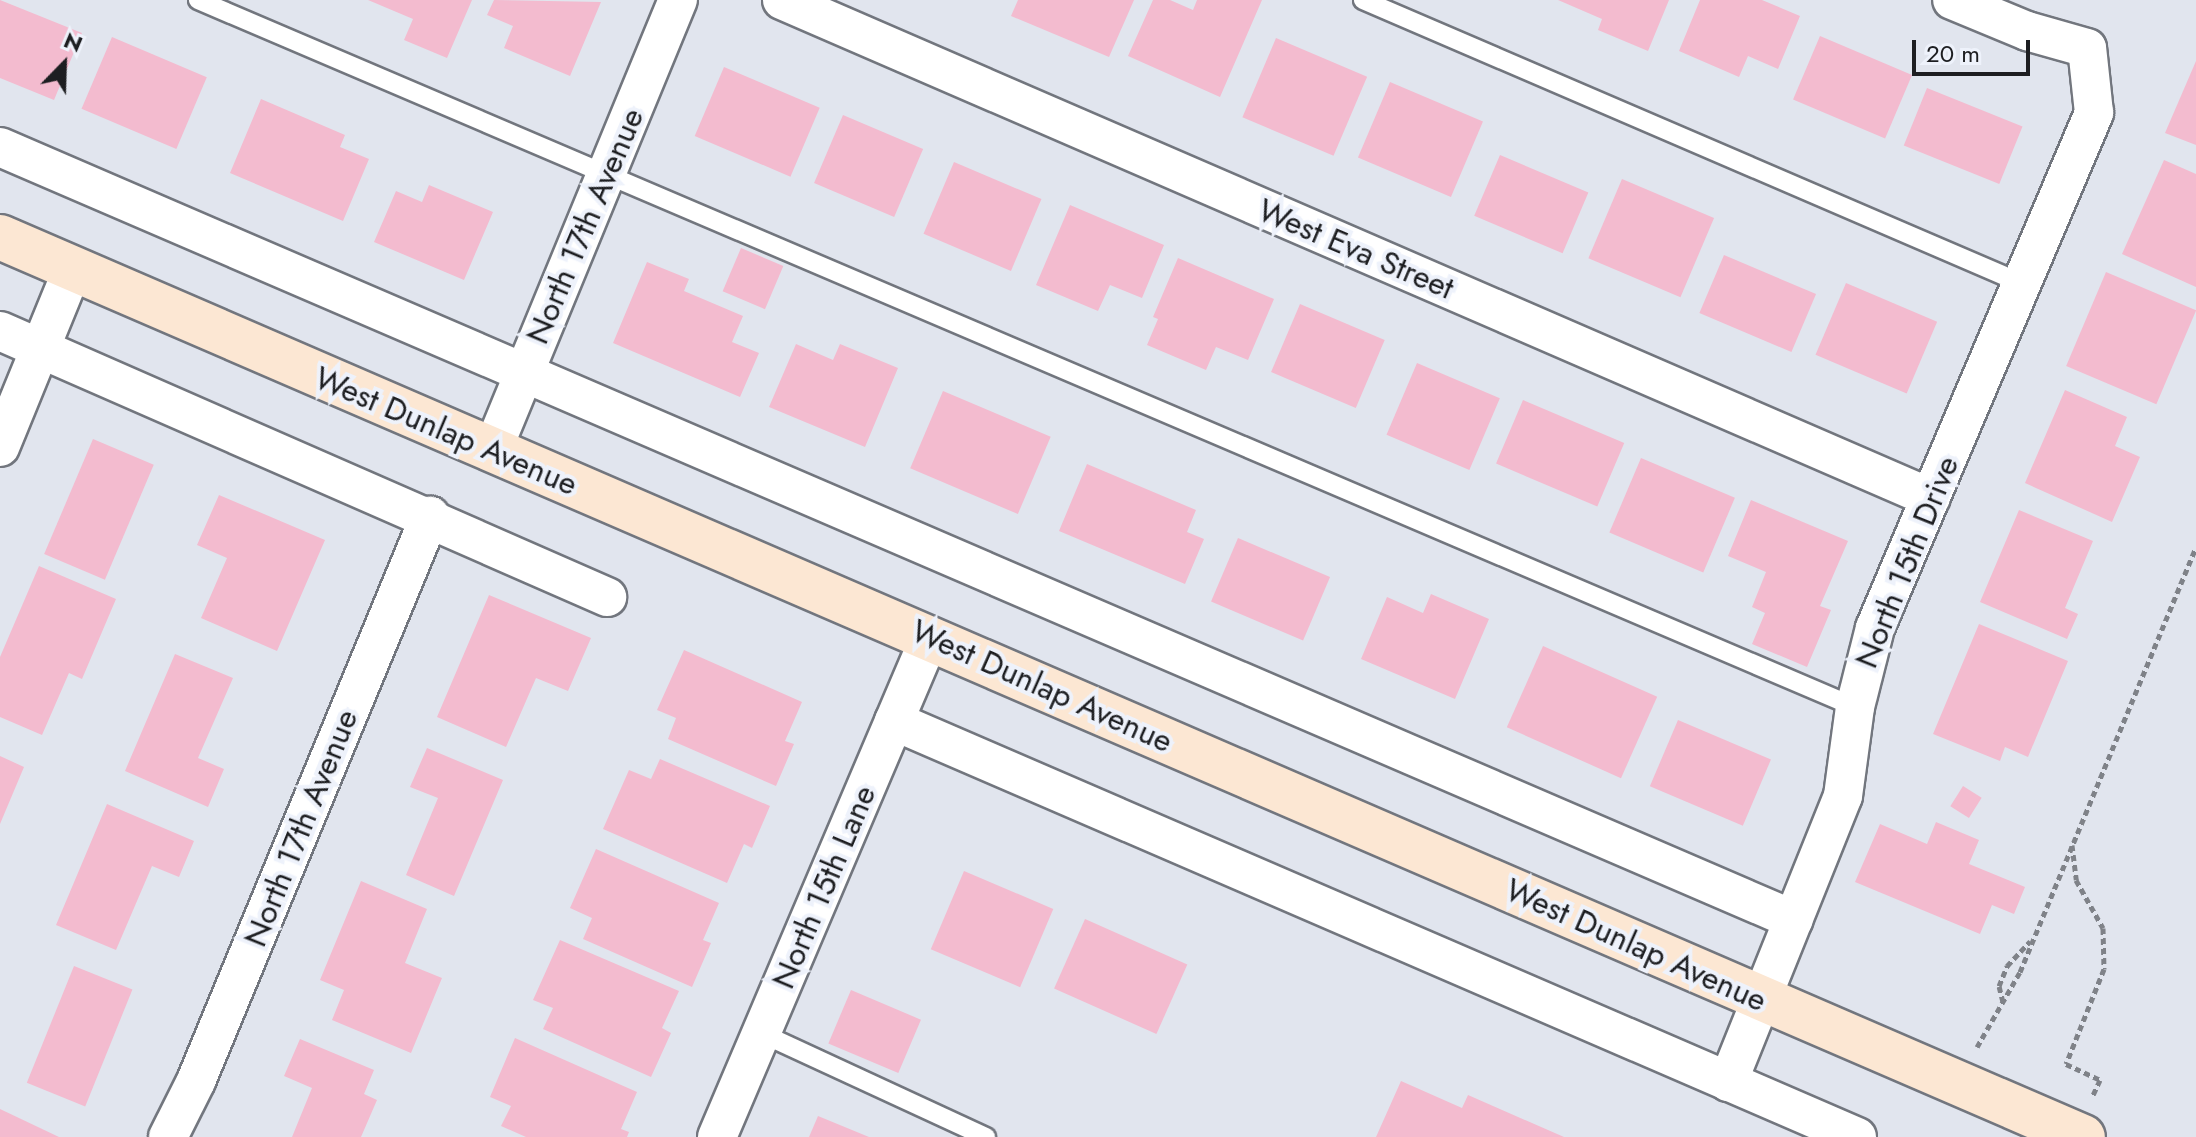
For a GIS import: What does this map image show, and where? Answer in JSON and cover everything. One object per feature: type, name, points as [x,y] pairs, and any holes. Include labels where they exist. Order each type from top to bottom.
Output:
[{"type":"main road","name":"West Dunlap Avenue","points":[[0,237],[2079,1135]]},
{"type":"street","name":"North 17th Avenue","points":[[492,451],[678,0]]},
{"type":"street","name":"West Eva Street","points":[[782,0],[1931,498]]},
{"type":"street","name":"North 15th Drive","points":[[1728,1082],[1843,796],[1855,707],[1875,628],[2094,113],[2087,48],[1952,0]]},
{"type":"street","points":[[0,147],[523,375],[1794,920]]},
{"type":"street","points":[[0,447],[73,268]]},
{"type":"street","points":[[0,331],[430,516],[607,597]]},
{"type":"street","name":"North 17th Avenue","points":[[168,1137],[196,1081],[430,516]]},
{"type":"street","name":"North 15th Lane","points":[[717,1137],[930,637]]},
{"type":"street","points":[[894,721],[1857,1137]]},
{"type":"lane","points":[[198,0],[606,177],[1855,707]]},
{"type":"lane","points":[[1363,0],[2021,283]]},
{"type":"lane","points":[[761,1033],[986,1137]]},
{"type":"path","points":[[1957,1083],[2003,1002],[2034,937],[2196,548]]},
{"type":"path","points":[[2071,844],[2076,880],[2103,928],[2105,951],[2104,969],[2066,1064],[2100,1080],[2079,1135]]},
{"type":"path","points":[[2003,1002],[1999,986],[2007,966],[2034,937]]},
{"type":"building","points":[[0,0],[82,33],[54,100],[0,78]]},
{"type":"building","points":[[368,0],[472,0],[447,58],[404,40],[413,19]]},
{"type":"building","points":[[494,0],[601,2],[570,76],[504,48],[513,26],[487,15]]},
{"type":"building","points":[[1018,0],[1134,0],[1109,57],[1011,16]]},
{"type":"building","points":[[1153,0],[1170,0],[1193,10],[1197,0],[1262,0],[1220,97],[1128,56]]},
{"type":"building","points":[[1558,0],[1669,0],[1648,51],[1598,30],[1602,19]]},
{"type":"building","points":[[1700,0],[1762,0],[1800,16],[1778,69],[1748,56],[1739,77],[1679,51]]},
{"type":"building","points":[[1820,36],[1912,75],[1885,139],[1793,100]]},
{"type":"building","points":[[112,37],[207,77],[176,149],[82,109]]},
{"type":"building","points":[[1276,38],[1367,77],[1334,156],[1242,117]]},
{"type":"building","points":[[2196,61],[2196,145],[2165,133]]},
{"type":"building","points":[[724,67],[820,108],[790,177],[695,136]]},
{"type":"building","points":[[1390,82],[1483,121],[1451,197],[1358,157]]},
{"type":"building","points":[[1927,88],[2022,127],[1999,184],[1904,145]]},
{"type":"building","points":[[261,99],[345,135],[340,147],[369,159],[343,221],[230,173]]},
{"type":"building","points":[[843,115],[923,149],[894,217],[814,183]]},
{"type":"building","points":[[1500,155],[1588,193],[1563,253],[1474,216]]},
{"type":"building","points":[[2164,160],[2196,174],[2196,287],[2122,254]]},
{"type":"building","points":[[954,162],[1041,199],[1011,271],[924,234]]},
{"type":"building","points":[[1622,179],[1714,218],[1680,297],[1588,258]]},
{"type":"building","points":[[429,185],[493,212],[464,280],[374,242],[396,191],[422,202]]},
{"type":"building","points":[[1070,205],[1164,245],[1142,298],[1110,285],[1098,311],[1036,285]]},
{"type":"building","points":[[741,248],[783,266],[765,309],[723,291]]},
{"type":"building","points":[[1724,255],[1816,294],[1791,352],[1699,313]]},
{"type":"building","points":[[1178,258],[1274,299],[1248,360],[1216,347],[1206,370],[1147,345],[1158,319],[1153,317]]},
{"type":"building","points":[[647,262],[689,279],[684,291],[743,316],[732,342],[759,353],[740,397],[613,343]]},
{"type":"building","points":[[2106,272],[2196,310],[2156,404],[2066,366]]},
{"type":"building","points":[[1846,283],[1937,322],[1907,393],[1816,355]]},
{"type":"building","points":[[1300,304],[1385,340],[1356,408],[1271,372]]},
{"type":"building","points":[[796,344],[833,360],[840,344],[898,368],[865,447],[769,407]]},
{"type":"building","points":[[1417,363],[1500,398],[1469,470],[1387,435]]},
{"type":"building","points":[[2065,390],[2127,417],[2115,446],[2140,457],[2112,522],[2025,483]]},
{"type":"building","points":[[943,391],[1051,437],[1018,514],[910,468]]},
{"type":"building","points":[[1523,400],[1624,443],[1597,506],[1496,464]]},
{"type":"building","points":[[93,439],[154,465],[105,580],[44,554]]},
{"type":"building","points":[[1641,458],[1735,498],[1703,572],[1609,533]]},
{"type":"building","points":[[1087,464],[1196,510],[1187,532],[1204,539],[1185,584],[1059,531]]},
{"type":"building","points":[[219,495],[325,540],[277,651],[201,618],[227,558],[197,545]]},
{"type":"building","points":[[1751,500],[1848,541],[1820,606],[1831,610],[1807,667],[1752,644],[1765,613],[1752,607],[1766,572],[1728,556]]},
{"type":"building","points":[[2019,510],[2093,541],[2065,608],[2078,614],[2067,639],[1980,602]]},
{"type":"building","points":[[1238,538],[1330,577],[1303,641],[1211,602]]},
{"type":"building","points":[[39,566],[116,599],[82,679],[69,673],[42,735],[0,717],[0,657]]},
{"type":"building","points":[[1431,594],[1489,619],[1455,699],[1361,659],[1387,597],[1423,613]]},
{"type":"building","points":[[489,595],[591,638],[568,691],[536,678],[506,747],[437,717]]},
{"type":"building","points":[[1979,624],[2068,661],[2028,757],[2005,747],[2000,761],[1933,734]]},
{"type":"building","points":[[1543,646],[1657,697],[1621,778],[1507,727]]},
{"type":"building","points":[[684,650],[802,702],[785,741],[794,744],[776,786],[668,739],[676,718],[657,710]]},
{"type":"building","points":[[175,654],[233,678],[198,758],[224,769],[208,807],[125,771]]},
{"type":"building","points":[[1678,720],[1771,759],[1743,826],[1650,786]]},
{"type":"building","points":[[427,748],[503,780],[454,896],[406,875],[438,798],[410,787]]},
{"type":"building","points":[[0,756],[24,767],[0,824]]},
{"type":"building","points":[[660,759],[770,806],[752,848],[744,844],[727,883],[603,829],[629,770],[651,779]]},
{"type":"building","points":[[1963,786],[1982,798],[1969,818],[1950,806]]},
{"type":"building","points":[[107,804],[194,841],[179,877],[152,866],[116,950],[56,925]]},
{"type":"building","points":[[1936,822],[1979,840],[1969,864],[2025,887],[2014,914],[1992,905],[1980,934],[1855,882],[1880,824],[1927,844]]},
{"type":"building","points":[[596,849],[719,903],[703,940],[711,943],[692,987],[583,939],[592,918],[570,908]]},
{"type":"building","points":[[964,871],[1053,909],[1020,987],[931,949]]},
{"type":"building","points":[[361,881],[427,909],[405,963],[442,978],[411,1053],[332,1020],[344,990],[320,980]]},
{"type":"building","points":[[1085,919],[1187,965],[1156,1034],[1054,988]]},
{"type":"building","points":[[560,940],[679,991],[662,1028],[671,1033],[651,1077],[543,1029],[553,1008],[533,1000]]},
{"type":"building","points":[[74,966],[132,990],[85,1106],[27,1083]]},
{"type":"building","points":[[851,990],[921,1020],[898,1073],[828,1043]]},
{"type":"building","points":[[515,1038],[637,1092],[621,1129],[629,1132],[627,1137],[526,1137],[501,1126],[511,1106],[490,1097]]},
{"type":"building","points":[[300,1039],[374,1070],[364,1094],[377,1100],[361,1137],[292,1137],[312,1088],[284,1076]]},
{"type":"building","points":[[1401,1081],[1462,1108],[1468,1095],[1564,1137],[1376,1137]]},
{"type":"building","points":[[0,1109],[59,1137],[0,1137]]},
{"type":"building","points":[[818,1116],[869,1137],[809,1137]]}]
